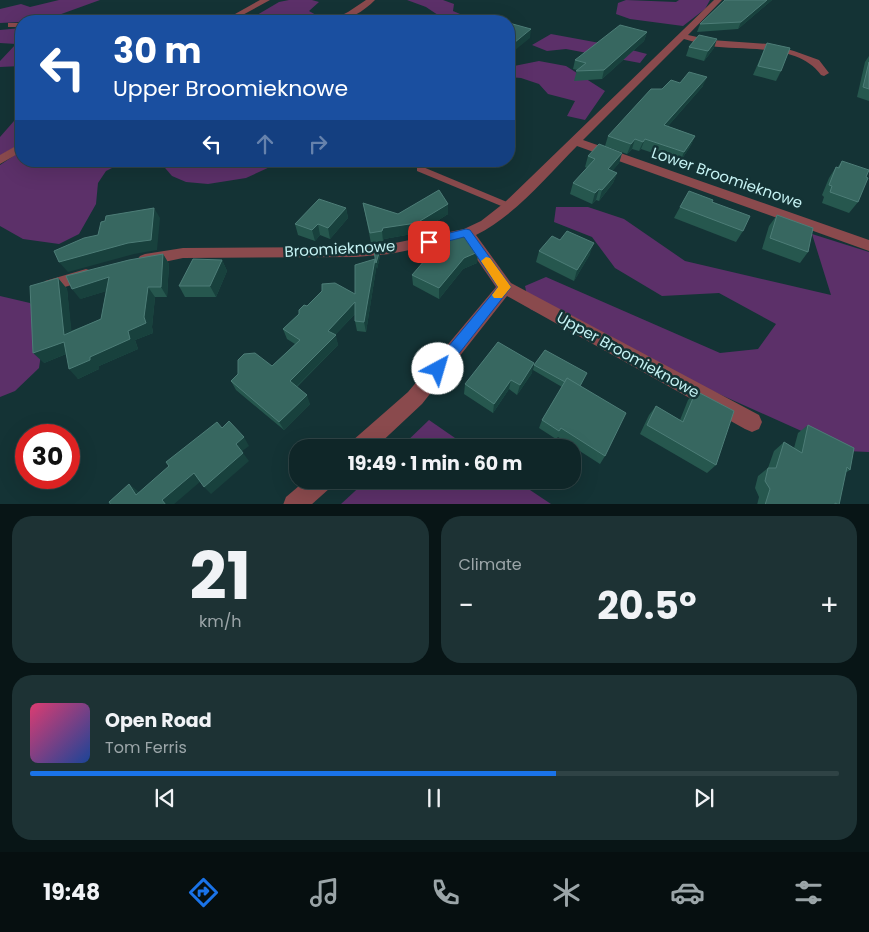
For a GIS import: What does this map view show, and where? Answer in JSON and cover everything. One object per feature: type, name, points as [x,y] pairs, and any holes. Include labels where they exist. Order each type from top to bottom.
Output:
[{"type":"street","points":[[239,15],[266,0]]},
{"type":"street","points":[[349,15],[371,0]]},
{"type":"street","name":"Broomieknowe","points":[[126,264],[182,253],[356,252],[429,242],[466,233],[486,224],[509,206],[718,0]]},
{"type":"street","points":[[11,26],[15,26]]},
{"type":"street","points":[[683,36],[711,43],[768,47],[791,53],[816,62],[824,73]]},
{"type":"street","name":"Lower Broomieknowe","points":[[574,142],[869,246]]},
{"type":"street","points":[[0,160],[15,151]]},
{"type":"street","name":"Upper Broomieknowe","points":[[466,233],[505,287],[752,422]]},
{"type":"street","points":[[51,285],[101,271]]},
{"type":"street","points":[[369,439],[415,398],[505,287]]},
{"type":"street","points":[[294,504],[312,489]]},
{"type":"lane","points":[[420,169],[509,206]]},
{"type":"shaded area","points":[[59,0],[100,0],[59,15],[15,15],[15,22],[0,23],[0,9],[21,4],[30,7]]},
{"type":"shaded area","points":[[312,0],[319,2],[309,11],[316,15],[257,15],[279,2]]},
{"type":"shaded area","points":[[407,0],[443,0],[454,4],[453,11],[462,15],[438,15],[426,7]]},
{"type":"shaded area","points":[[626,0],[676,2],[679,0],[710,0],[705,9],[683,26],[630,19],[616,14],[618,3]]},
{"type":"shaded area","points":[[15,29],[15,44],[0,43],[0,30]]},
{"type":"shaded area","points":[[551,34],[616,46],[647,54],[640,63],[566,49],[547,51],[532,45]]},
{"type":"shaded area","points":[[15,45],[15,66],[0,67],[0,61]]},
{"type":"shaded area","points":[[539,61],[566,66],[605,91],[585,120],[567,116],[575,101],[548,94],[539,84],[515,78],[515,66]]},
{"type":"shaded area","points":[[15,120],[15,147],[0,156],[0,137]]},
{"type":"shaded area","points":[[15,155],[15,167],[114,167],[106,171],[98,183],[96,204],[79,234],[59,244],[23,239],[0,226],[0,165]]},
{"type":"shaded area","points":[[164,167],[270,167],[246,178],[208,184],[186,182],[172,176]]},
{"type":"shaded area","points":[[556,207],[588,207],[624,219],[685,261],[831,295],[812,234],[869,252],[869,452],[846,451],[530,309],[525,286],[546,277],[720,353],[758,349],[776,324],[719,293],[662,296],[615,268],[592,237],[554,222]]},
{"type":"shaded area","points":[[0,296],[30,303],[45,327],[39,368],[15,391],[0,397]]},
{"type":"shaded area","points":[[429,420],[456,439],[409,439]]},
{"type":"shaded area","points":[[357,489],[528,489],[551,504],[341,504]]},
{"type":"building","points":[[725,0],[767,0],[741,22],[700,24]]},
{"type":"building","points":[[515,25],[531,29],[515,42]]},
{"type":"building","points":[[620,25],[647,32],[604,70],[576,71],[586,63],[575,60]]},
{"type":"building","points":[[699,35],[717,39],[708,51],[689,47]]},
{"type":"building","points":[[767,43],[790,48],[781,71],[758,66]]},
{"type":"building","points":[[869,62],[869,89],[863,87]]},
{"type":"building","points":[[689,72],[707,77],[664,125],[695,136],[684,152],[645,139],[643,142],[635,139],[631,144],[608,136],[651,89],[662,89],[671,80],[680,83]]},
{"type":"building","points":[[599,144],[622,153],[608,169],[617,173],[602,190],[599,189],[595,193],[573,183],[595,159],[588,156]]},
{"type":"building","points":[[842,161],[869,170],[866,177],[868,178],[858,202],[830,192],[832,186],[829,185],[836,167],[839,168]]},
{"type":"building","points":[[439,190],[448,204],[420,221],[423,222],[383,228],[382,231],[370,233],[363,203],[398,214]]},
{"type":"building","points":[[689,191],[750,216],[743,231],[680,207]]},
{"type":"building","points":[[319,199],[346,208],[328,228],[318,224],[312,230],[295,224]]},
{"type":"building","points":[[154,208],[151,240],[128,243],[59,262],[54,251],[84,238],[98,235],[101,222],[105,221],[106,216]]},
{"type":"building","points":[[777,215],[813,228],[808,252],[770,238]]},
{"type":"building","points":[[567,231],[594,243],[577,270],[539,251],[552,236],[560,240]]},
{"type":"building","points":[[464,232],[478,252],[464,258],[439,288],[412,275],[444,238]]},
{"type":"building","points":[[380,250],[376,263],[374,251]]},
{"type":"building","points":[[163,254],[161,287],[148,287],[144,317],[146,323],[128,331],[130,339],[90,357],[90,360],[69,369],[64,342],[33,353],[30,286],[58,278],[64,335],[101,319],[109,277],[72,289],[66,276],[129,260]]},
{"type":"building","points":[[193,259],[222,260],[210,286],[179,286]]},
{"type":"building","points":[[375,259],[364,322],[355,321],[355,302],[328,331],[336,335],[290,381],[307,395],[279,422],[231,381],[238,374],[238,360],[244,354],[255,353],[272,366],[300,340],[283,329],[299,314],[299,310],[304,305],[307,306],[322,291],[322,284],[335,283],[355,294],[355,265]]},
{"type":"building","points":[[498,342],[534,363],[520,385],[511,380],[494,404],[465,384]]},
{"type":"building","points":[[545,350],[587,373],[580,386],[567,378],[565,382],[534,365]]},
{"type":"building","points":[[567,378],[626,413],[605,456],[581,439],[561,428],[559,431],[542,420]]},
{"type":"building","points":[[696,391],[734,411],[716,465],[647,425],[656,406],[683,422]]},
{"type":"building","points":[[229,421],[244,437],[236,444],[243,453],[204,487],[194,473],[162,500],[165,504],[110,504],[109,502],[129,484],[136,495],[169,466],[166,462],[217,422],[222,428]]},
{"type":"building","points":[[808,425],[854,448],[850,470],[847,467],[839,504],[765,504],[770,489],[765,481],[768,468],[776,468],[784,442],[802,453]]},
{"type":"slow traffic","points":[[486,261],[505,287],[498,295]]},
{"type":"route","points":[[429,242],[466,233],[505,287],[438,369]]}]
